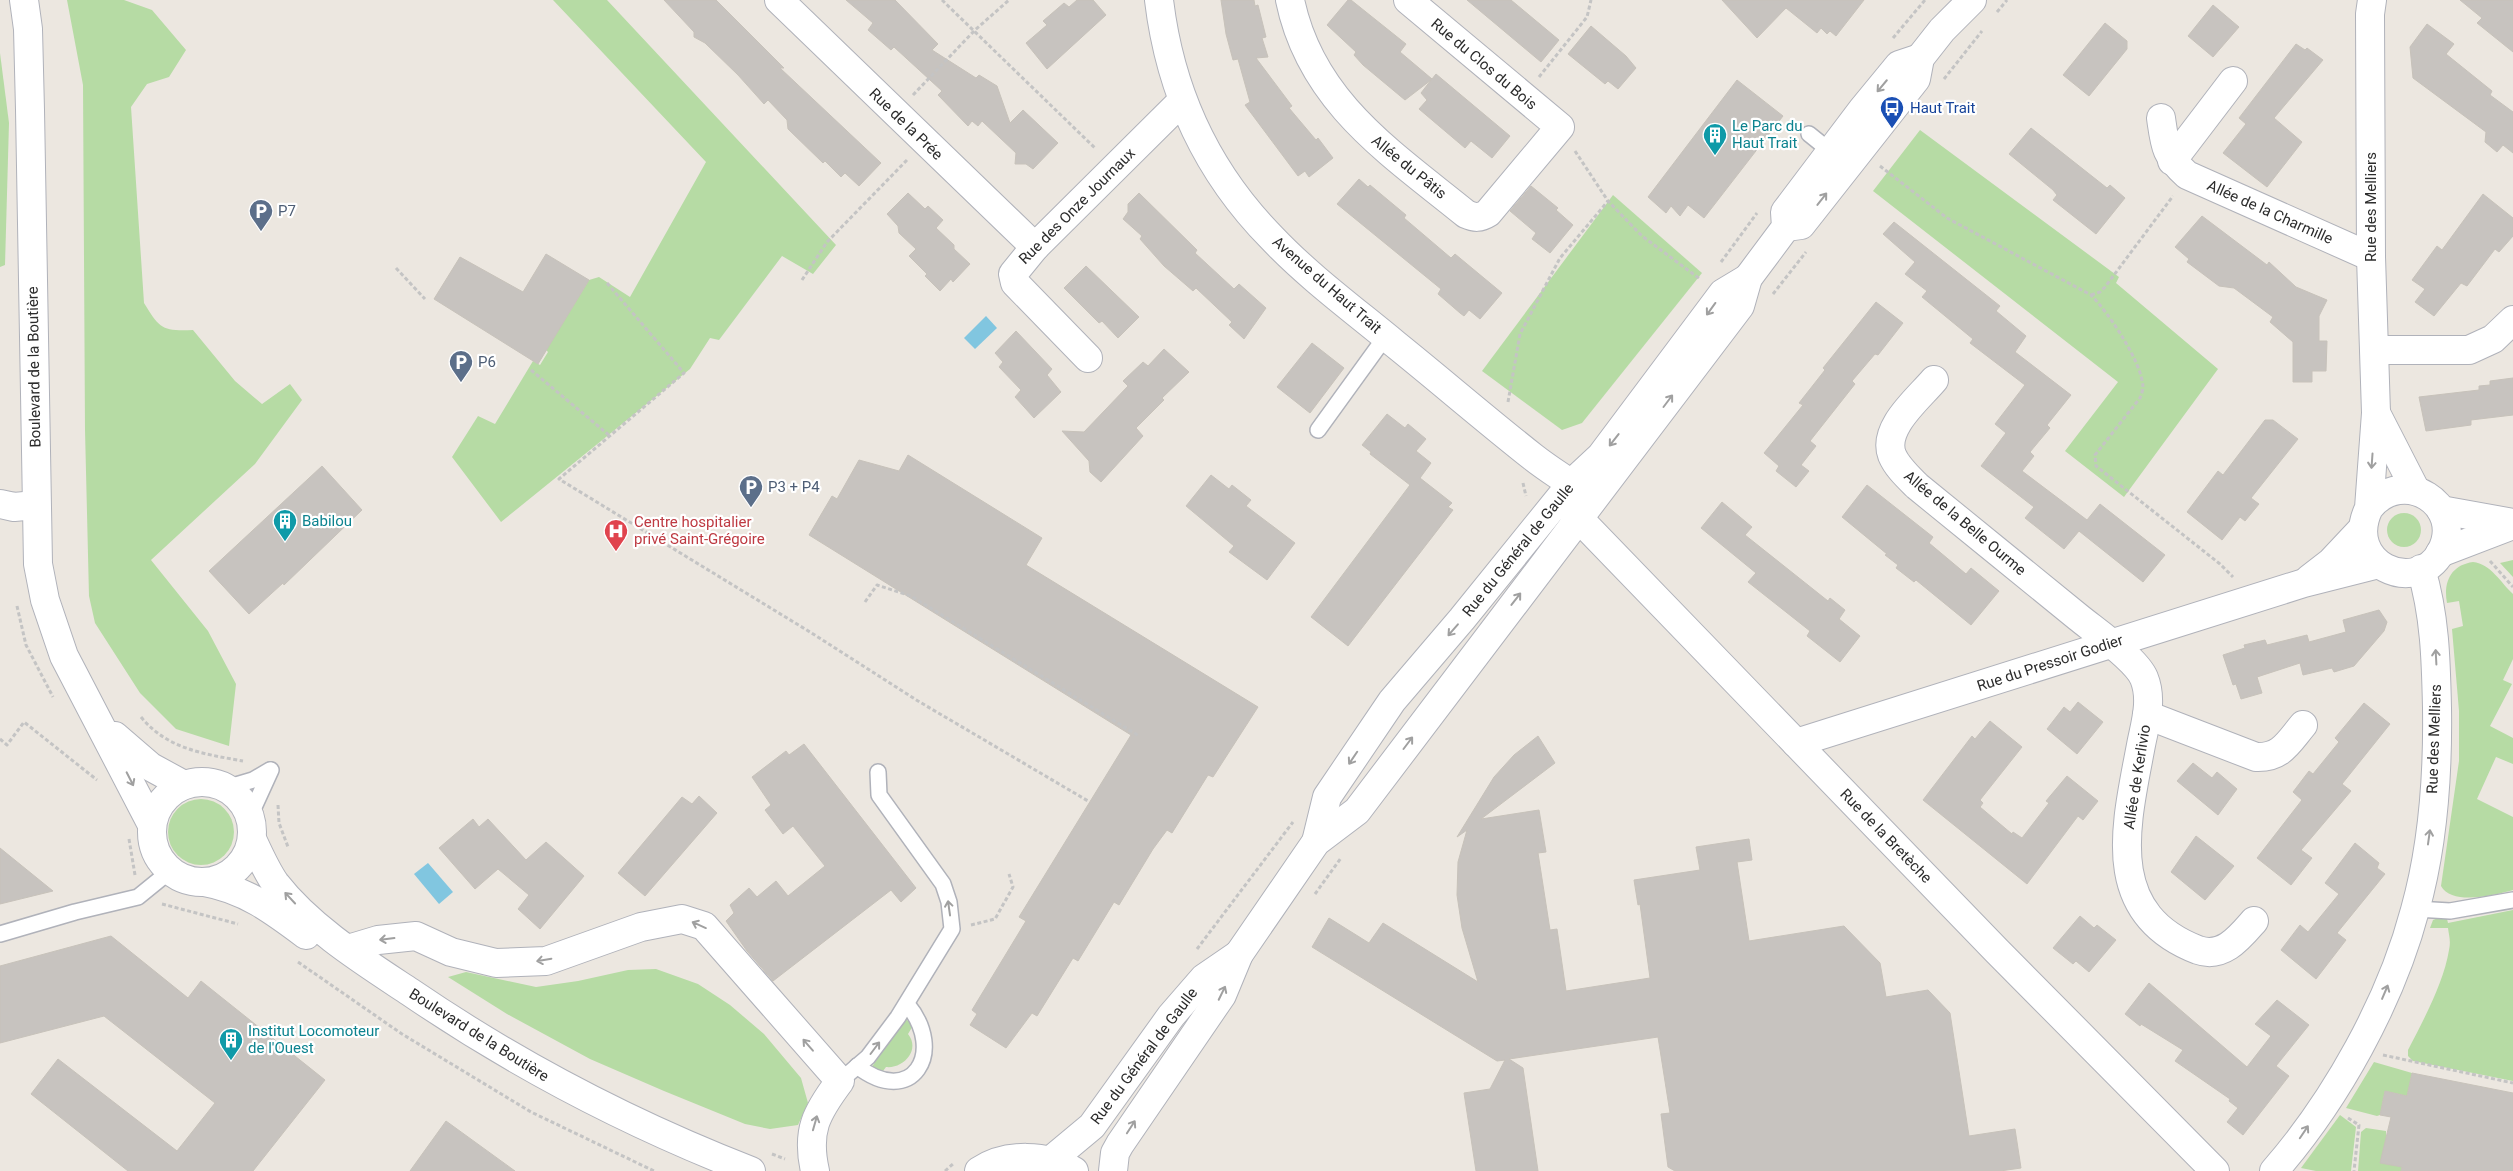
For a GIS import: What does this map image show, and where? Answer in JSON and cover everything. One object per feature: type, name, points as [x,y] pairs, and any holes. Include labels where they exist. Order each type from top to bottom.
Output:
[{"type":"street","name":"Boulevard de la Boutière","points":[[24,0],[28,29],[38,564],[44,600],[64,656],[152,825]]},
{"type":"street","name":"Rue de la Prée","points":[[779,0],[924,142],[1035,247]]},
{"type":"street","name":"Avenue du Haut Trait","points":[[1159,0],[1171,64],[1182,101],[1217,169],[1256,220],[1272,238],[1316,278],[1535,459],[1565,491],[1586,509]]},
{"type":"street","name":"Allée du Pâtis","points":[[1290,0],[1307,53],[1321,78],[1352,120],[1466,214],[1474,218],[1488,213],[1560,127]]},
{"type":"street","name":"Rue du Clos du Bois","points":[[1408,0],[1560,127]]},
{"type":"street","name":"Rue du Général de Gaulle","points":[[1113,1171],[1115,1153],[1120,1144],[1222,995],[1239,954],[1316,842],[1357,811],[1740,306],[1748,278],[1786,227],[1785,212],[1839,158],[1899,65],[1920,58],[1942,30],[1972,0]]},
{"type":"street","name":"Rue des Melliers","points":[[2366,518],[2376,413],[2371,257],[2370,14],[2372,0]]},
{"type":"street","points":[[2160,118],[2165,144],[2180,168],[2233,81]]},
{"type":"street","name":"Rue des Onze Journaux","points":[[1088,358],[1013,278],[1014,269],[1182,101]]},
{"type":"street","name":"Allée de la Charmille","points":[[2180,168],[2371,257]]},
{"type":"street","name":"Rue du Général de Gaulle","points":[[1316,842],[1328,797],[1392,700],[1462,620],[1565,491],[1614,441],[1723,293],[1748,278]]},
{"type":"street","points":[[2375,350],[2469,350],[2493,339],[2513,320]]},
{"type":"street","name":"Allée de la Belle Ourme","points":[[1934,380],[1893,429],[1890,444],[1892,455],[1900,467],[1917,486],[2111,644]]},
{"type":"street","name":"Rue des Melliers","points":[[2376,413],[2416,491]]},
{"type":"street","points":[[2431,561],[2446,536],[2446,527],[2441,510],[2434,502],[2416,491],[2398,489],[2381,496],[2366,518],[2366,548],[2378,564],[2399,573],[2431,561],[2513,524]]},
{"type":"street","points":[[0,504],[14,506],[36,505]]},
{"type":"street","name":"Rue de la Bretèche","points":[[1586,509],[1796,743],[2215,1171]]},
{"type":"street","points":[[2441,510],[2513,524]]},
{"type":"street","name":"Rue du Pressoir Godier","points":[[2304,583],[2331,562],[2366,518]]},
{"type":"street","name":"Rue des Melliers","points":[[2274,1171],[2295,1145],[2339,1081],[2358,1047],[2378,1010],[2395,970],[2416,909],[2429,836],[2438,740],[2431,561]]},
{"type":"street","name":"Rue du Pressoir Godier","points":[[1796,743],[2304,583],[2378,564]]},
{"type":"street","name":"Allée de Kerlivio","points":[[2111,644],[2144,677],[2149,694],[2147,715],[2131,801],[2127,844],[2129,876],[2140,906],[2172,936],[2202,951],[2229,947],[2254,921]]},
{"type":"street","name":"Allée de Kerlivio","points":[[2147,715],[2256,756],[2268,757],[2278,753],[2303,726]]},
{"type":"street","name":"Boulevard de la Boutière","points":[[99,721],[139,758],[184,785]]},
{"type":"street","points":[[198,782],[213,783],[226,788],[236,795],[251,828],[242,862],[231,874],[218,880],[204,882],[186,879],[170,871],[155,850],[152,825],[156,812],[163,801],[172,792],[184,785],[198,782]]},
{"type":"street","name":"Boulevard de la Boutière","points":[[251,828],[260,857],[280,888],[307,916],[348,949],[449,1019],[550,1079],[651,1130],[757,1161]]},
{"type":"street","name":"Boulevard de la Boutière","points":[[204,882],[224,886],[266,906],[406,1008],[508,1073],[598,1121],[712,1171]]},
{"type":"street","points":[[348,949],[378,940],[416,936],[451,952],[496,963],[546,961],[641,927],[682,919],[704,926],[848,1074],[822,1106],[813,1123],[812,1153],[814,1170]]},
{"type":"street","name":"Rue du Général de Gaulle","points":[[1062,1166],[1171,1016],[1204,978],[1239,954]]},
{"type":"street","points":[[968,1165],[1015,1158],[1062,1166]]},
{"type":"lane","points":[[1808,134],[1839,158]]},
{"type":"lane","points":[[1318,430],[1386,336]]},
{"type":"lane","points":[[226,788],[253,780],[271,770],[251,828]]},
{"type":"lane","points":[[848,1074],[868,1057],[907,1004],[952,930],[949,902],[938,874],[880,795],[878,772]]},
{"type":"lane","points":[[0,934],[75,912],[138,897],[170,871]]},
{"type":"lane","points":[[2416,909],[2450,912],[2513,900]]},
{"type":"lane","points":[[848,1074],[883,1081],[903,1080],[916,1072],[923,1062],[925,1048],[920,1026],[907,1004]]},
{"type":"path","points":[[942,0],[1114,167]]},
{"type":"path","points":[[896,113],[975,30],[1009,0]]},
{"type":"path","points":[[1523,96],[1587,17],[1592,0]]},
{"type":"path","points":[[1560,127],[1608,201],[1642,236],[1705,282]]},
{"type":"path","points":[[802,280],[828,242],[924,142]]},
{"type":"path","points":[[1878,164],[1946,218],[2091,295],[2101,306],[2130,352],[2143,387],[2140,398],[2095,455],[2096,466],[2220,564],[2238,582],[2245,602]]},
{"type":"path","points":[[2091,295],[2100,292],[2105,287],[2180,168]]},
{"type":"path","points":[[1503,432],[1520,334],[1560,258],[1608,201]]},
{"type":"path","points":[[396,268],[425,299]]},
{"type":"path","points":[[608,283],[684,373],[559,479],[810,632],[918,701],[1088,801]]},
{"type":"path","points":[[531,370],[610,436]]},
{"type":"path","points":[[2480,538],[2486,555],[2513,586]]},
{"type":"path","points":[[865,602],[877,584],[911,596],[1139,736]]},
{"type":"path","points":[[0,739],[7,745],[24,722],[102,783]]},
{"type":"path","points":[[995,919],[1013,888],[1009,874]]},
{"type":"path","points":[[297,961],[402,1034],[531,1112],[654,1171]]},
{"type":"path","points":[[2374,1053],[2513,1084]]},
{"type":"path","points":[[2345,1116],[2359,1125],[2354,1171]]},
{"type":"path","points":[[757,1161],[814,1170]]},
{"type":"path","points":[[945,1171],[968,1165]]},
{"type":"green space","points":[[67,0],[124,0],[152,10],[186,50],[169,77],[147,84],[131,107],[144,303],[163,327],[175,330],[193,330],[235,381],[262,404],[290,384],[302,400],[255,464],[151,560],[208,631],[236,684],[229,746],[176,729],[140,693],[95,623],[89,596],[85,430],[83,85]]},
{"type":"green space","points":[[553,0],[607,0],[836,245],[813,274],[782,256],[719,340],[710,338],[690,369],[501,522],[452,457],[478,416],[495,424],[533,361],[540,365],[548,352],[546,350],[589,280],[599,277],[630,297],[706,162]]},
{"type":"green space","points":[[0,53],[9,123],[5,265],[0,267]]},
{"type":"green space","points":[[1920,130],[2119,277],[2116,283],[2218,369],[2124,497],[2065,451],[2118,382],[1873,191]]},
{"type":"green space","points":[[1613,195],[1702,273],[1582,423],[1562,430],[1482,371]]},
{"type":"green space","points":[[2404,513],[2411,514],[2416,518],[2420,523],[2420,537],[2416,542],[2411,546],[2404,547],[2397,546],[2392,542],[2388,537],[2387,530],[2388,523],[2392,518],[2397,514]]},
{"type":"green space","points":[[2513,560],[2513,577],[2500,563]]},
{"type":"green space","points":[[2479,563],[2490,570],[2513,594],[2513,659],[2503,680],[2512,684],[2490,726],[2513,738],[2513,764],[2496,757],[2477,799],[2513,817],[2513,890],[2485,896],[2464,897],[2454,896],[2441,886],[2459,761],[2459,711],[2452,629],[2463,626],[2459,601],[2447,603],[2446,588],[2454,571],[2465,564]]},
{"type":"green space","points":[[201,799],[214,802],[224,809],[231,819],[234,832],[231,845],[224,855],[214,862],[201,865],[188,862],[178,855],[171,845],[168,832],[171,819],[178,809],[188,802]]},
{"type":"green space","points":[[2513,910],[2513,1081],[2413,1061],[2408,1056],[2408,1050],[2438,988],[2450,947],[2448,928],[2430,928],[2433,920],[2446,915],[2448,923]]},
{"type":"green space","points":[[656,969],[698,984],[730,1005],[764,1034],[801,1078],[808,1103],[798,1125],[770,1129],[745,1124],[664,1091],[590,1059],[507,1014],[448,977],[466,972],[536,987],[578,981],[628,970]]},
{"type":"green space","points":[[905,1019],[914,1024],[908,1034],[912,1046],[911,1052],[904,1062],[892,1067],[886,1067],[880,1075],[871,1068]]},
{"type":"green space","points":[[2374,1062],[2412,1073],[2407,1096],[2385,1091],[2380,1115],[2377,1116],[2346,1108]]},
{"type":"green space","points":[[2340,1115],[2356,1127],[2351,1171],[2316,1171],[2301,1168]]},
{"type":"green space","points":[[2366,1128],[2386,1131],[2386,1140],[2402,1167],[2401,1171],[2358,1171],[2361,1132]]},
{"type":"water","points":[[986,316],[997,328],[975,349],[964,338]]},
{"type":"water","points":[[428,863],[453,892],[439,904],[414,874]]},
{"type":"building","points":[[664,0],[716,0],[784,68],[780,68],[881,163],[859,186],[845,173],[841,177],[825,161],[823,163],[788,129],[787,120],[768,100],[764,104],[705,43],[694,37],[694,32]]},
{"type":"building","points":[[846,0],[895,0],[938,44],[932,50],[976,78],[979,75],[997,86],[1010,123],[1023,110],[1058,143],[1033,169],[1026,164],[1015,164],[1016,153],[982,121],[978,126],[972,121],[968,126],[938,95],[942,91],[894,47],[891,50],[868,30],[873,23]]},
{"type":"building","points":[[1077,0],[1093,0],[1106,15],[1047,69],[1026,43],[1047,25],[1043,21],[1064,3],[1069,7]]},
{"type":"building","points":[[1221,0],[1254,0],[1255,6],[1258,5],[1266,37],[1262,38],[1268,57],[1256,58],[1292,106],[1289,108],[1316,140],[1318,138],[1333,158],[1309,177],[1305,171],[1298,176],[1245,105],[1250,102],[1238,59],[1233,60],[1226,34]]},
{"type":"building","points":[[1348,0],[1351,0],[1406,44],[1400,52],[1432,79],[1436,74],[1510,136],[1492,158],[1471,141],[1465,148],[1419,109],[1427,100],[1421,93],[1431,80],[1405,100],[1363,65],[1354,55],[1356,52],[1327,25]]},
{"type":"building","points":[[1467,0],[1511,0],[1559,40],[1541,62]]},
{"type":"building","points":[[1722,0],[1864,0],[1836,36],[1830,31],[1827,34],[1821,28],[1817,33],[1786,8],[1757,38]]},
{"type":"building","points":[[2460,0],[2513,0],[2513,52],[2477,23],[2482,18]]},
{"type":"building","points":[[2213,5],[2239,27],[2213,57],[2188,36]]},
{"type":"building","points":[[2105,23],[2127,41],[2127,49],[2089,96],[2063,75]]},
{"type":"building","points":[[2427,24],[2454,44],[2446,54],[2492,91],[2490,95],[2513,112],[2513,153],[2503,145],[2497,152],[2485,142],[2486,132],[2413,78],[2410,47]]},
{"type":"building","points":[[1591,26],[1626,56],[1636,68],[1618,89],[1608,81],[1605,84],[1568,54]]},
{"type":"building","points":[[2296,44],[2305,50],[2307,48],[2323,60],[2274,118],[2302,142],[2267,187],[2223,153],[2246,124],[2239,118]]},
{"type":"building","name":"Le Parc du Haut Trait","points":[[1737,80],[1783,116],[1704,218],[1688,205],[1680,216],[1671,206],[1666,213],[1648,197]]},
{"type":"building","points":[[2031,128],[2107,188],[2110,185],[2125,198],[2096,234],[2053,200],[2057,195],[2053,190],[2009,154]]},
{"type":"building","points":[[1359,179],[1368,187],[1370,185],[1406,215],[1404,218],[1451,258],[1455,254],[1502,293],[1480,319],[1469,310],[1464,316],[1460,313],[1438,294],[1441,289],[1337,204]]},
{"type":"building","points":[[1531,186],[1558,208],[1556,210],[1573,225],[1550,253],[1532,239],[1536,233],[1510,211]]},
{"type":"building","points":[[908,193],[925,209],[928,206],[943,220],[936,228],[970,264],[953,282],[951,279],[940,291],[925,276],[927,274],[909,256],[916,249],[899,233],[898,226],[887,214]]},
{"type":"building","points":[[1139,193],[1197,250],[1195,253],[1234,289],[1239,284],[1266,308],[1244,339],[1229,325],[1232,322],[1196,288],[1193,291],[1164,266],[1140,239],[1142,236],[1123,219],[1128,212],[1128,204]]},
{"type":"building","points":[[2483,194],[2513,218],[2513,236],[2499,252],[2495,249],[2467,286],[2461,283],[2434,316],[2415,302],[2425,289],[2412,280],[2437,246],[2442,250]]},
{"type":"building","points":[[2202,216],[2267,265],[2269,262],[2296,287],[2327,300],[2319,316],[2319,341],[2327,341],[2326,371],[2312,371],[2312,382],[2293,382],[2293,342],[2270,322],[2273,317],[2234,288],[2219,286],[2187,262],[2189,259],[2175,247]]},
{"type":"building","points":[[1894,222],[2000,306],[1996,311],[2026,336],[2015,352],[2071,395],[2047,425],[2050,428],[2030,452],[2034,456],[2022,471],[2087,520],[2100,504],[2165,555],[2143,582],[2079,531],[2064,549],[2025,518],[2034,507],[1981,466],[2006,433],[1995,424],[2025,385],[1970,343],[1973,339],[1922,297],[1927,291],[1905,274],[1915,262],[1883,234]]},
{"type":"building","points":[[546,254],[589,280],[538,364],[434,299],[460,257],[523,292]]},
{"type":"building","points":[[1086,266],[1139,317],[1118,338],[1102,321],[1099,323],[1064,288]]},
{"type":"building","points":[[1876,302],[1903,323],[1878,355],[1875,354],[1852,381],[1855,384],[1810,441],[1816,446],[1801,465],[1809,471],[1796,487],[1776,471],[1779,466],[1764,453],[1803,405],[1799,403],[1825,370],[1823,368]]},
{"type":"building","points":[[1016,331],[1052,369],[1047,375],[1061,392],[1034,418],[1015,397],[1021,390],[999,367],[1003,362],[995,353]]},
{"type":"building","points":[[1312,343],[1344,368],[1310,413],[1277,387]]},
{"type":"building","points":[[1164,349],[1189,372],[1162,398],[1164,400],[1136,428],[1143,436],[1101,482],[1090,472],[1089,461],[1062,431],[1084,432],[1128,386],[1123,381],[1143,362],[1148,366]]},
{"type":"building","points":[[2513,378],[2513,415],[2471,420],[2471,425],[2426,431],[2419,397],[2479,390],[2479,386],[2490,385],[2490,381]]},
{"type":"building","points":[[1387,414],[1405,428],[1408,424],[1426,439],[1416,451],[1431,463],[1420,478],[1452,503],[1448,507],[1453,510],[1348,646],[1311,617],[1410,485],[1370,454],[1371,452],[1362,445]]},
{"type":"building","points":[[2265,420],[2273,420],[2298,439],[2251,498],[2259,504],[2245,521],[2240,517],[2222,540],[2187,512],[2218,471],[2223,475]]},
{"type":"building","points":[[908,455],[1042,538],[1026,565],[1258,707],[1213,777],[1208,775],[1172,833],[1167,830],[1153,849],[1119,905],[1114,902],[1078,961],[1073,958],[1037,1016],[1032,1013],[1006,1048],[970,1025],[977,1014],[972,1010],[1026,921],[1019,917],[1131,735],[809,535],[832,496],[837,499],[859,460],[899,471]]},
{"type":"building","name":"Babilou","points":[[322,466],[362,510],[284,585],[283,583],[249,614],[209,571]]},
{"type":"building","points":[[1211,475],[1229,489],[1232,485],[1251,500],[1246,506],[1295,543],[1267,580],[1229,552],[1234,546],[1186,506]]},
{"type":"building","points":[[1867,485],[1933,537],[1929,543],[1966,574],[1971,568],[1999,591],[1971,625],[1916,580],[1914,582],[1896,568],[1898,565],[1885,555],[1887,554],[1842,517]]},
{"type":"building","points":[[1722,502],[1752,527],[1745,535],[1828,601],[1830,598],[1845,610],[1839,619],[1860,636],[1840,662],[1807,636],[1810,631],[1748,582],[1756,573],[1701,528]]},
{"type":"building","points":[[2379,610],[2387,622],[2384,631],[2354,666],[2334,672],[2332,668],[2303,675],[2300,663],[2257,677],[2262,693],[2241,699],[2236,684],[2233,685],[2223,655],[2245,648],[2244,645],[2265,640],[2267,645],[2307,635],[2309,642],[2346,632],[2343,620]]},
{"type":"building","points":[[2078,702],[2103,722],[2077,754],[2047,729],[2064,707],[2070,712]]},
{"type":"building","points":[[2364,703],[2390,724],[2342,784],[2351,791],[2301,850],[2312,858],[2291,885],[2257,858],[2302,800],[2293,792],[2309,771],[2313,774],[2339,742],[2335,738]]},
{"type":"building","points":[[1990,721],[2022,747],[1980,800],[1983,803],[1980,807],[2012,834],[2013,832],[2022,838],[2049,803],[2046,801],[2067,776],[2098,801],[2083,820],[2078,816],[2027,884],[1923,800],[1972,736],[1975,739]]},
{"type":"building","points":[[1538,736],[1555,763],[1481,819],[1539,810],[1546,852],[1538,853],[1550,930],[1557,929],[1566,991],[1650,978],[1640,904],[1638,905],[1634,880],[1700,870],[1696,847],[1749,839],[1752,860],[1737,862],[1749,941],[1844,926],[1880,963],[1886,997],[1928,990],[1950,1013],[1969,1136],[2015,1129],[2021,1168],[2000,1171],[1675,1171],[1668,1167],[1661,1114],[1670,1113],[1658,1037],[1509,1059],[1523,1068],[1538,1171],[1476,1171],[1464,1093],[1490,1089],[1505,1060],[1497,1061],[1312,947],[1329,918],[1369,943],[1383,923],[1478,982],[1462,928],[1457,895],[1458,862],[1467,830],[1457,837],[1494,777],[1514,755]]},
{"type":"building","points":[[804,744],[916,888],[901,902],[891,890],[773,981],[747,951],[726,921],[734,913],[730,905],[749,888],[757,897],[776,881],[788,896],[825,866],[793,826],[783,834],[765,810],[771,805],[752,777],[786,751],[789,755]]},
{"type":"building","points":[[2193,763],[2212,778],[2217,772],[2237,789],[2218,815],[2177,781]]},
{"type":"building","points":[[699,796],[717,813],[645,896],[618,873],[682,797],[692,804]]},
{"type":"building","points":[[473,819],[479,827],[488,819],[526,860],[546,842],[584,876],[540,929],[518,909],[529,895],[498,869],[475,889],[439,848]]},
{"type":"building","points":[[2196,836],[2234,866],[2205,900],[2171,872]]},
{"type":"building","points":[[2355,843],[2379,863],[2377,868],[2385,874],[2337,933],[2346,940],[2316,979],[2281,950],[2300,925],[2308,932],[2339,894],[2325,883]]},
{"type":"building","points":[[0,848],[53,891],[0,904]]},
{"type":"building","points":[[2080,916],[2094,928],[2097,925],[2116,940],[2089,972],[2076,961],[2073,964],[2053,948]]},
{"type":"building","name":"Institut Locomoteur de l'Ouest","points":[[111,936],[188,998],[201,981],[325,1080],[253,1171],[128,1171],[31,1094],[58,1059],[177,1151],[215,1103],[104,1016],[0,1043],[0,966]]},
{"type":"building","points":[[2149,983],[2247,1067],[2271,1036],[2255,1024],[2277,1000],[2309,1025],[2276,1066],[2289,1076],[2243,1135],[2227,1122],[2238,1108],[2229,1101],[2230,1099],[2175,1061],[2183,1050],[2141,1024],[2140,1026],[2125,1014]]},
{"type":"building","points":[[2412,1073],[2513,1093],[2513,1171],[2401,1171],[2402,1167],[2380,1163],[2391,1117],[2380,1115],[2385,1091],[2407,1096]]},
{"type":"building","points":[[446,1121],[515,1171],[410,1171]]},
{"type":"place","name":"Haut Trait","points":[[1892,129]]},
{"type":"place","name":"Le Parc du Haut Trait","points":[[1715,156]]},
{"type":"place","name":"P7","points":[[261,232]]},
{"type":"place","name":"P6","points":[[461,383]]},
{"type":"place","name":"P3 + P4","points":[[751,508]]},
{"type":"place","name":"Babilou","points":[[285,542]]},
{"type":"place","name":"Centre hospitalier privé Saint-Grégoire","points":[[616,552]]},
{"type":"place","name":"Institut Locomoteur de l'Ouest","points":[[231,1061]]}]
